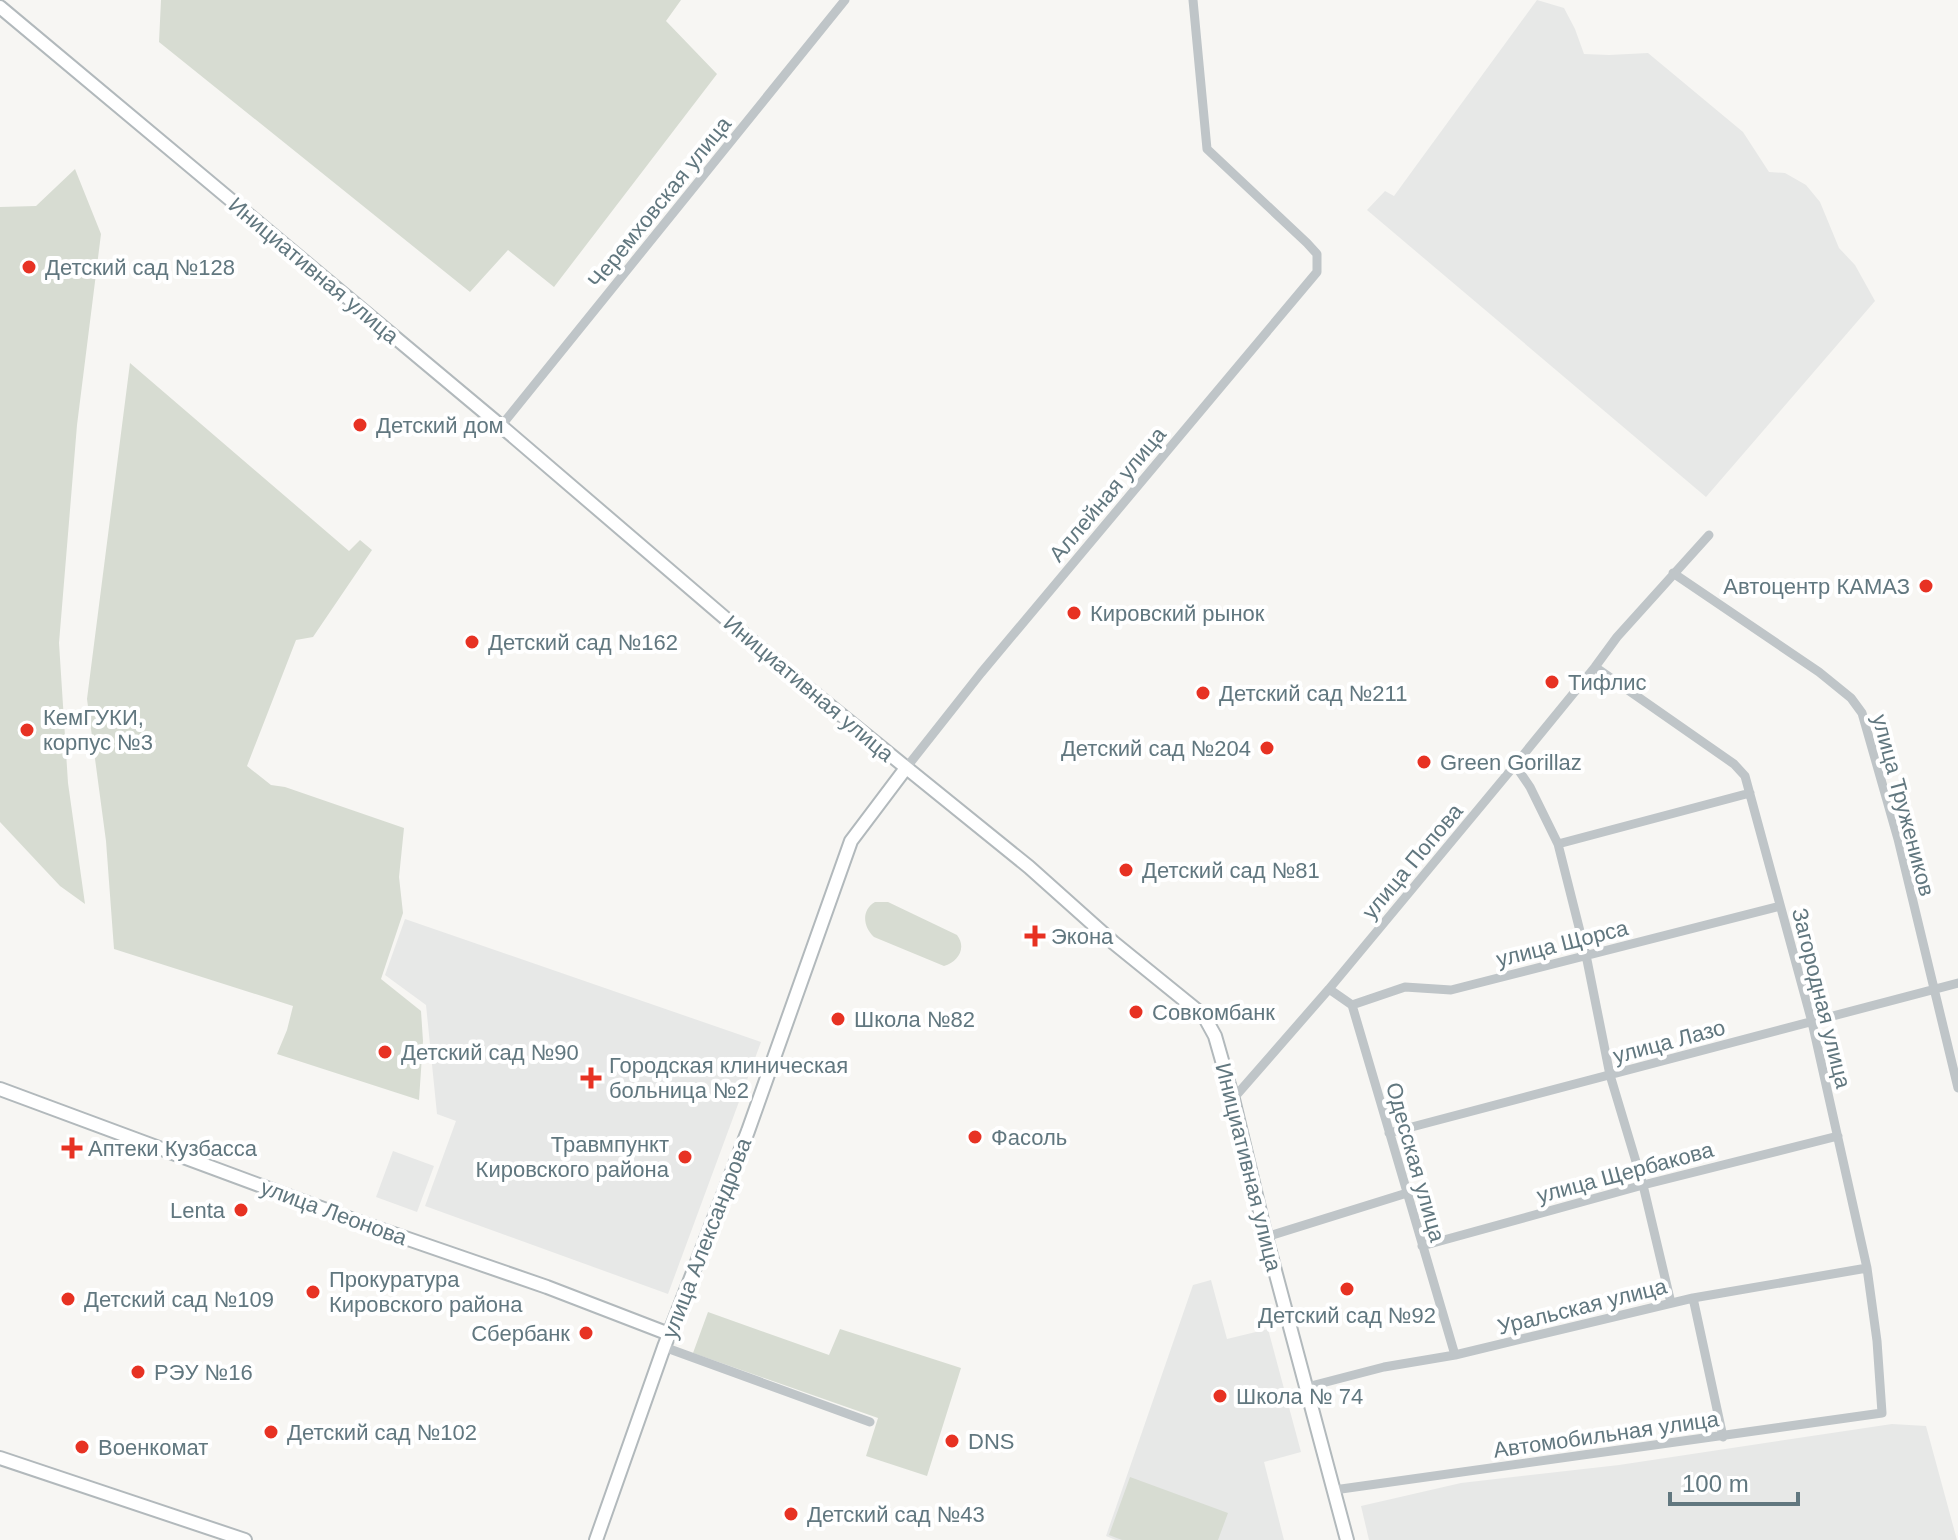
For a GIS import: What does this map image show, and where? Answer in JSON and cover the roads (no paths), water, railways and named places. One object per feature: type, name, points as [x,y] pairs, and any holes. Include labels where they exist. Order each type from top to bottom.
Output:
[{"type":"main road","name":"Инициативная улица","points":[[0,7],[501,426],[788,672],[1029,867],[1114,943],[1204,1016],[1215,1036],[1233,1099],[1266,1237],[1347,1540]]},
{"type":"main road","name":"улица Александрова","points":[[596,1540],[664,1347],[748,1131],[851,841],[906,768]]},
{"type":"main road","name":"улица Леонова","points":[[0,1089],[669,1334]]},
{"type":"main road","points":[[0,1458],[245,1540]]},
{"type":"street","name":"Черемховская улица","points":[[501,426],[845,0]]},
{"type":"street","name":"Аллейная улица","points":[[906,768],[1317,272],[1317,254],[1207,149],[1193,0]]},
{"type":"street","name":"улица Попова","points":[[1233,1099],[1329,989],[1617,637],[1709,535]]},
{"type":"street","name":"улица Тружеников","points":[[1673,573],[1819,672],[1851,698],[1862,713],[1898,839],[1958,1088]]},
{"type":"street","name":"Загородная улица","points":[[1595,667],[1734,764],[1745,776],[1812,1022],[1867,1268],[1877,1341],[1882,1413]]},
{"type":"street","points":[[1515,765],[1530,787],[1558,844],[1586,955],[1610,1075],[1643,1185],[1671,1303]]},
{"type":"street","points":[[1558,844],[1750,793]]},
{"type":"street","name":"улица Щорса","points":[[1352,1005],[1405,987],[1451,990],[1780,906]]},
{"type":"street","name":"улица Лазо","points":[[1389,1133],[1958,983]]},
{"type":"street","points":[[1329,989],[1352,1005]]},
{"type":"street","name":"Одесская улица","points":[[1352,1005],[1455,1355]]},
{"type":"street","name":"улица Щербакова","points":[[1422,1246],[1643,1185],[1838,1136]]},
{"type":"street","points":[[1266,1237],[1407,1193]]},
{"type":"street","name":"Уральская улица","points":[[1307,1387],[1693,1298],[1867,1268]]},
{"type":"street","points":[[1693,1298],[1723,1437]]},
{"type":"street","points":[[664,1347],[870,1422]]},
{"type":"street","name":"Автомобильная улица","points":[[1334,1490],[1882,1413]]},
{"type":"place","name":"Детский сад №128","points":[[29,267]]},
{"type":"place","name":"Детский дом","points":[[360,425]]},
{"type":"place","name":"Автоцентр КАМАЗ","points":[[1926,586]]},
{"type":"place","name":"Кировский рынок","points":[[1074,613]]},
{"type":"place","name":"Детский сад №162","points":[[472,642]]},
{"type":"place","name":"Тифлис","points":[[1552,682]]},
{"type":"place","name":"Детский сад №211","points":[[1203,693]]},
{"type":"place","name":"КемГУКИ, корпус №3","points":[[27,730]]},
{"type":"place","name":"Детский сад №204","points":[[1267,748]]},
{"type":"place","name":"Green Gorillaz","points":[[1424,762]]},
{"type":"place","name":"Детский сад №81","points":[[1126,870]]},
{"type":"place","name":"Экона","points":[[1035,936]]},
{"type":"place","name":"Совкомбанк","points":[[1136,1012]]},
{"type":"place","name":"Школа №82","points":[[838,1019]]},
{"type":"place","name":"Детский сад №90","points":[[385,1052]]},
{"type":"place","name":"Городская клиническая больница №2","points":[[591,1078]]},
{"type":"place","name":"Фасоль","points":[[975,1137]]},
{"type":"place","name":"Аптеки Кузбасса","points":[[72,1148]]},
{"type":"place","name":"Травмпункт Кировского района","points":[[685,1157]]},
{"type":"place","name":"Lenta","points":[[241,1210]]},
{"type":"place","name":"Детский сад №92","points":[[1347,1289]]},
{"type":"place","name":"Прокуратура Кировского района","points":[[313,1292]]},
{"type":"place","name":"Детский сад №109","points":[[68,1299]]},
{"type":"place","name":"Сбербанк","points":[[586,1333]]},
{"type":"place","name":"РЭУ №16","points":[[138,1372]]},
{"type":"place","name":"Школа № 74","points":[[1220,1396]]},
{"type":"place","name":"Детский сад №102","points":[[271,1432]]},
{"type":"place","name":"DNS","points":[[952,1441]]},
{"type":"place","name":"Военкомат","points":[[82,1447]]},
{"type":"place","name":"Детский сад №43","points":[[791,1514]]}]
